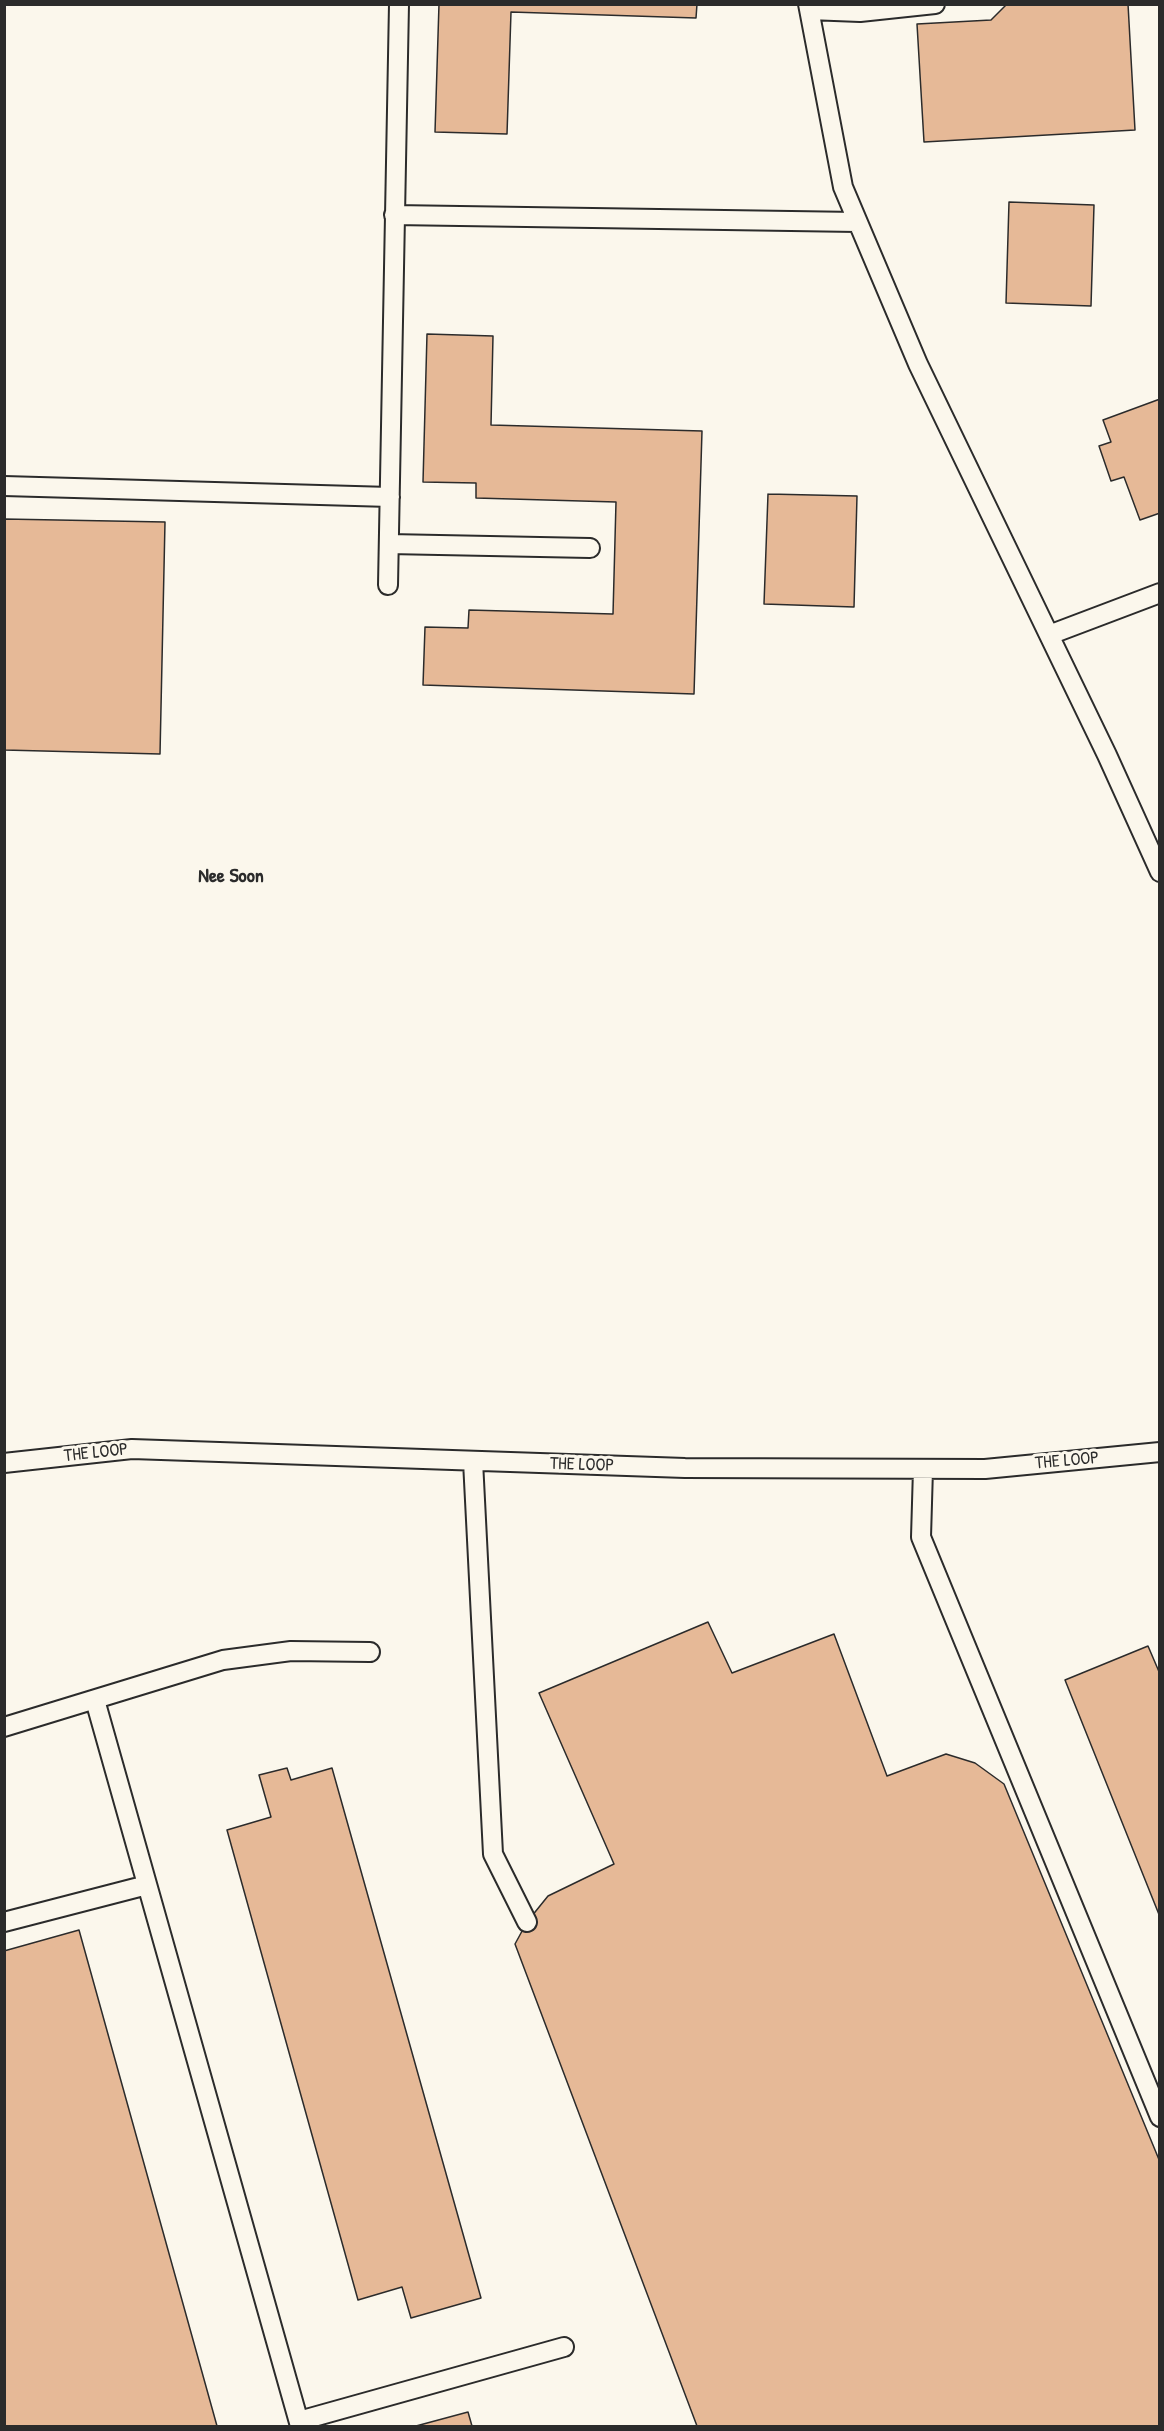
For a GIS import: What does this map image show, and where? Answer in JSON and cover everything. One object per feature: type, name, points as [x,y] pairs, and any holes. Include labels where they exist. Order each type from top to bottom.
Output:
[{"type":"lane","points":[[388,585],[399,4]]},
{"type":"lane","points":[[935,4],[861,12],[808,7],[843,187],[918,364],[1107,755],[1160,872]]},
{"type":"lane","points":[[394,215],[857,222]]},
{"type":"lane","points":[[4,486],[390,497]]},
{"type":"lane","points":[[389,544],[590,548]]},
{"type":"lane","points":[[1048,635],[1160,593]]},
{"type":"lane","name":"THE LOOP","points":[[4,1463],[132,1449],[685,1468],[923,1469],[985,1468],[1160,1452]]},
{"type":"lane","points":[[473,1461],[493,1854],[527,1922]]},
{"type":"lane","points":[[923,1469],[921,1537],[1160,2117]]},
{"type":"lane","points":[[4,1727],[223,1660],[291,1651],[369,1653]]},
{"type":"lane","points":[[95,1700],[300,2424],[564,2347]]},
{"type":"lane","points":[[4,1922],[147,1885]]},
{"type":"building","points":[[439,4],[697,4],[696,18],[511,12],[507,134],[435,132]]},
{"type":"building","points":[[1007,4],[1128,4],[1135,130],[924,142],[917,24],[991,20]]},
{"type":"building","points":[[1009,202],[1094,205],[1091,306],[1006,303]]},
{"type":"building","points":[[427,334],[493,336],[491,425],[702,431],[694,694],[423,685],[425,627],[468,628],[469,610],[613,614],[616,502],[476,498],[476,483],[423,482]]},
{"type":"building","points":[[1160,399],[1160,513],[1140,520],[1124,477],[1111,481],[1099,446],[1111,442],[1103,420]]},
{"type":"building","points":[[768,494],[857,496],[854,607],[764,604]]},
{"type":"building","points":[[4,519],[165,522],[160,754],[4,750]]},
{"type":"building","points":[[708,1622],[732,1673],[834,1634],[887,1776],[946,1754],[975,1763],[1004,1784],[1160,2162],[1160,2426],[697,2426],[515,1944],[527,1922],[548,1896],[614,1864],[539,1693]]},
{"type":"building","points":[[1148,1646],[1160,1674],[1160,1917],[1065,1680]]},
{"type":"building","points":[[287,1768],[291,1780],[332,1768],[481,2298],[411,2318],[402,2287],[358,2300],[227,1830],[271,1817],[259,1775]]},
{"type":"building","points":[[79,1930],[217,2426],[4,2426],[4,1951]]},
{"type":"building","points":[[468,2412],[472,2426],[416,2426]]},
{"type":"district","name":"Nee Soon","points":[[231,877]]}]
